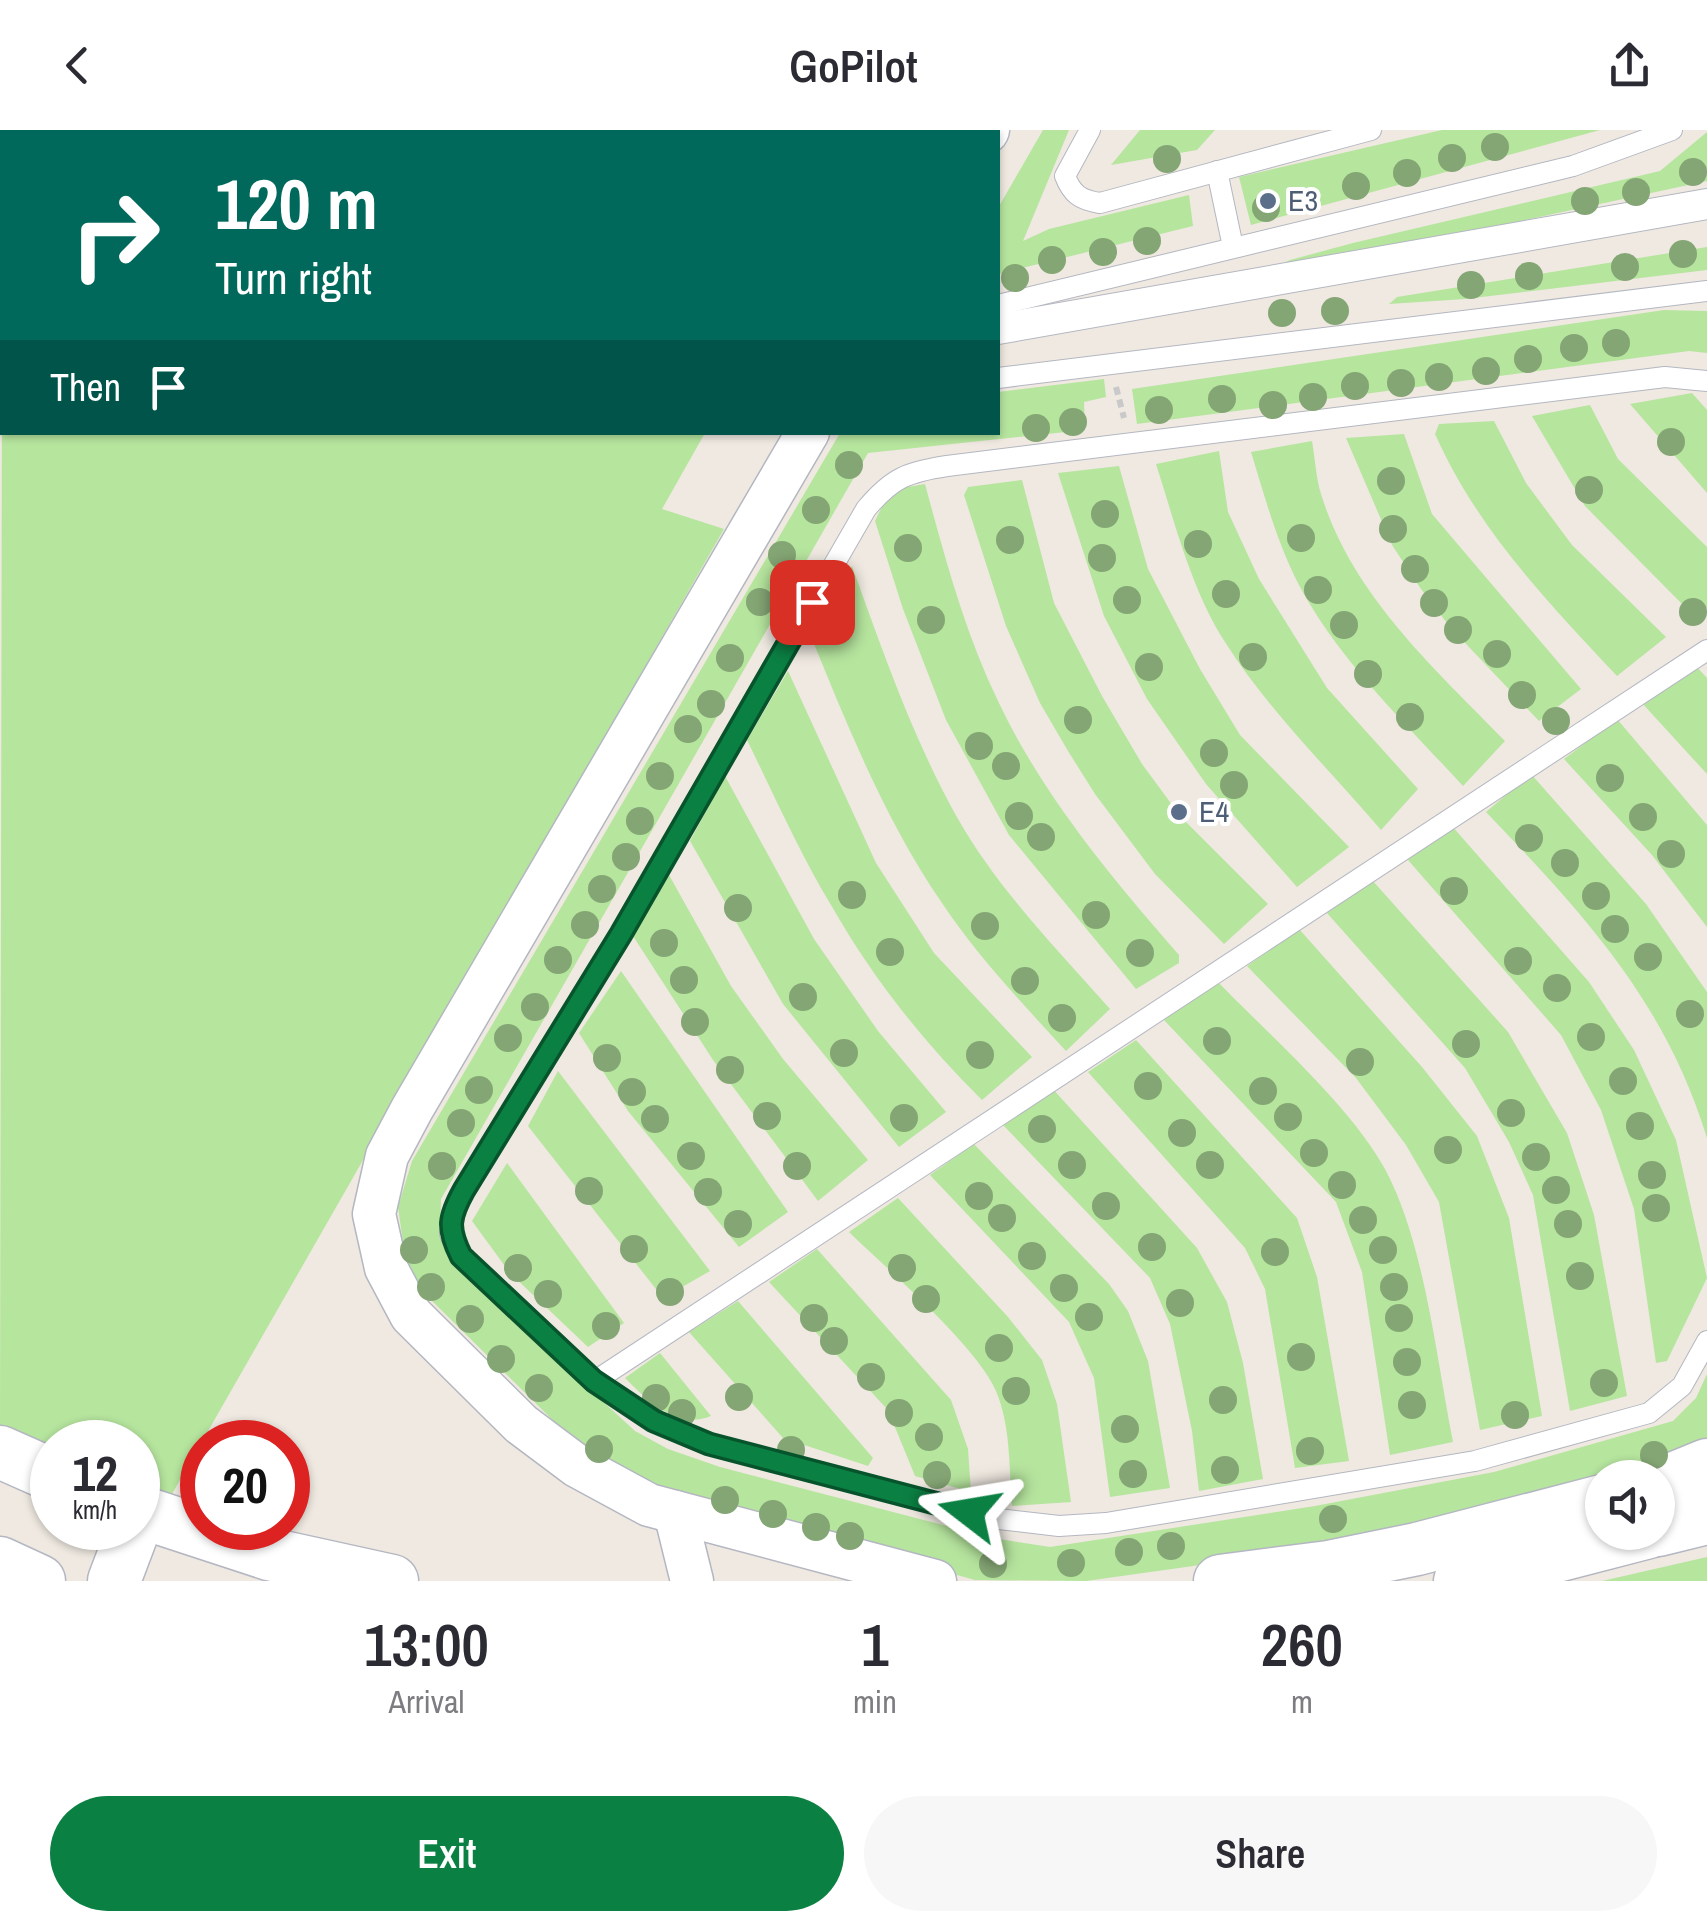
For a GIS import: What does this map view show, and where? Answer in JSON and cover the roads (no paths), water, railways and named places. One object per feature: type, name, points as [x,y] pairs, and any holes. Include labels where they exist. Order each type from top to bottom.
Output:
[{"type":"street","points":[[1000,328],[1707,204]]},
{"type":"street","points":[[806,435],[412,1109],[387,1156],[374,1214],[386,1268],[411,1315],[521,1424],[577,1466],[649,1505],[935,1581]]},
{"type":"street","points":[[0,1452],[30,1465]]},
{"type":"street","points":[[1675,1478],[1707,1465]]},
{"type":"street","points":[[1220,1581],[1329,1568],[1585,1505]]},
{"type":"street","points":[[675,1512],[692,1581]]},
{"type":"street","points":[[1675,1526],[1707,1518]]},
{"type":"street","points":[[160,1523],[378,1580]]},
{"type":"street","points":[[1460,1581],[1585,1549]]},
{"type":"street","points":[[114,1581],[125,1550]]},
{"type":"street","points":[[0,1563],[39,1581]]},
{"type":"lane","points":[[1090,130],[1066,176],[1070,190],[1084,201],[1100,203],[1371,130]]},
{"type":"lane","points":[[1000,305],[1573,166],[1672,130]]},
{"type":"lane","points":[[1217,171],[1233,248]]},
{"type":"lane","points":[[1000,378],[1707,292]]},
{"type":"lane","points":[[1707,381],[1665,377],[914,471],[887,485],[866,510],[621,934],[475,1172],[454,1208],[450,1234],[461,1256],[594,1381],[654,1421],[709,1444],[998,1519],[1059,1526],[1106,1523],[1474,1462],[1649,1413],[1682,1386],[1707,1341]]},
{"type":"lane","points":[[594,1381],[1707,650]]},
{"type":"place","name":"E3","points":[[1268,201]]},
{"type":"place","name":"E4","points":[[1179,812]]}]
